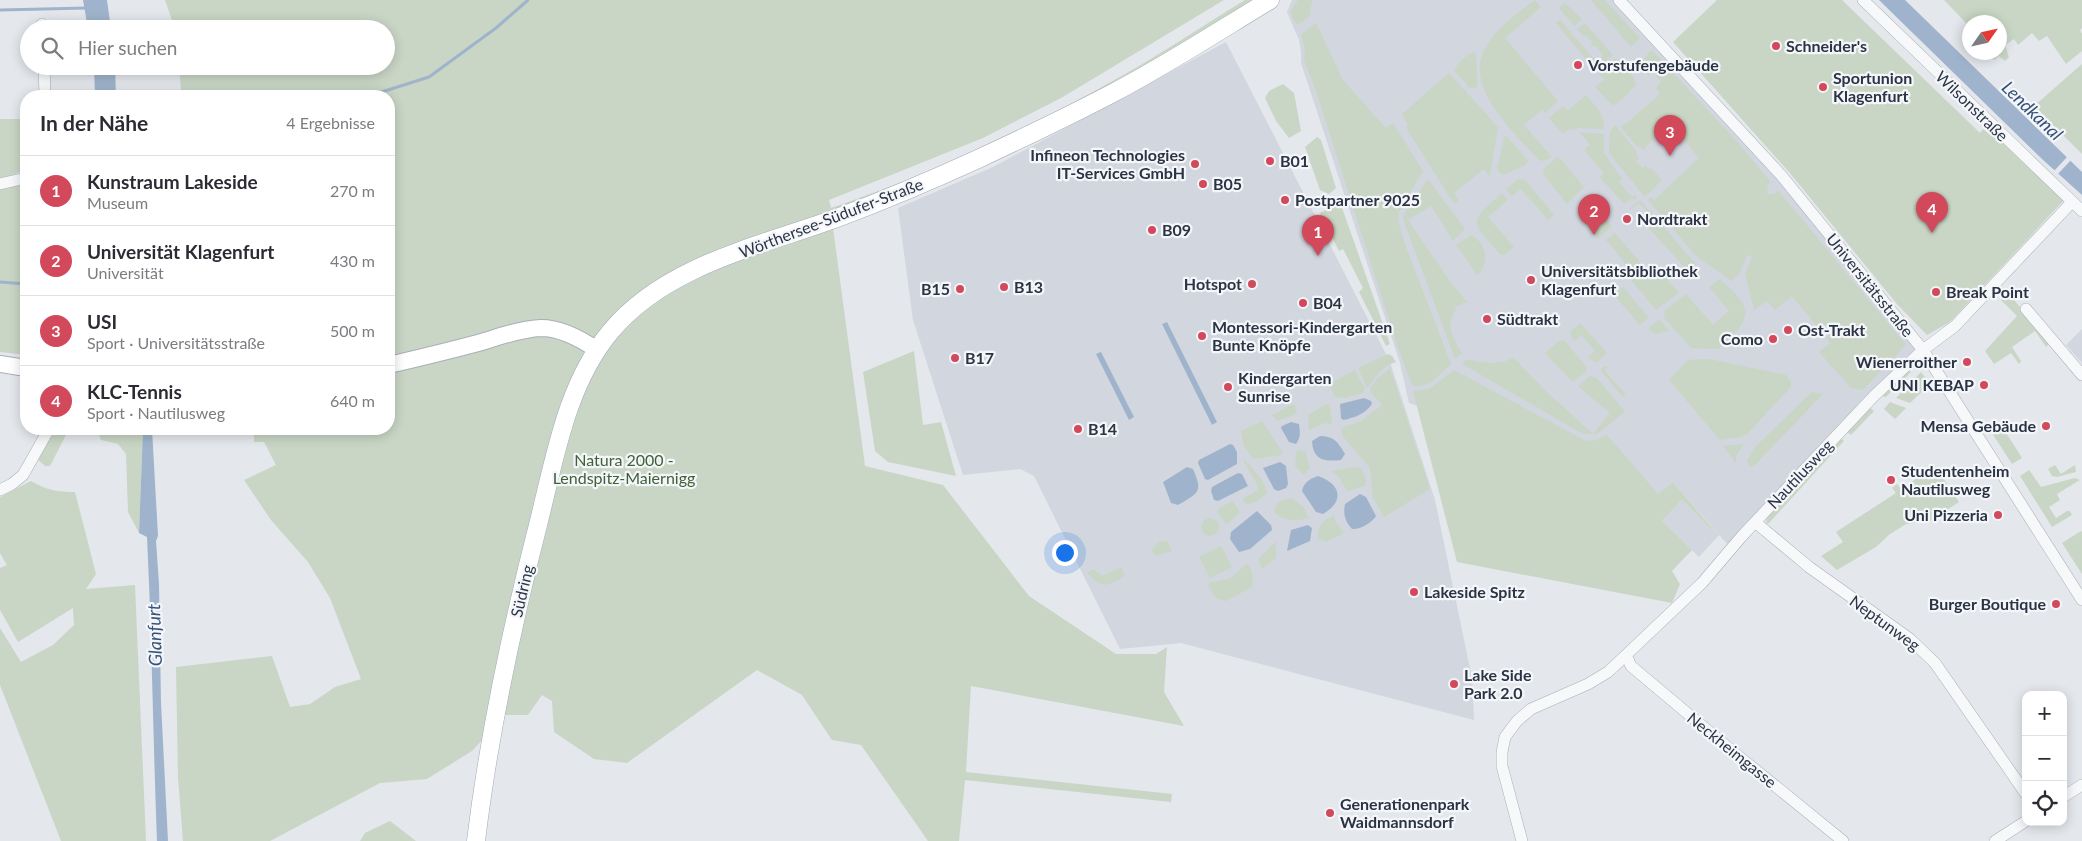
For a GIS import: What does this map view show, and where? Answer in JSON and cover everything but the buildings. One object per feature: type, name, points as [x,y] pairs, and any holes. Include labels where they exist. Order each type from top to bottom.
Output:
[{"type":"main road","name":"Wörthersee-Südufer-Straße","points":[[597,350],[612,330],[641,302],[666,285],[711,264],[896,195],[994,152],[1112,94],[1270,0]]},
{"type":"main road","points":[[395,364],[517,332],[542,328],[567,334],[597,350]]},
{"type":"main road","name":"Südring","points":[[476,841],[482,785],[522,587],[559,442],[586,370],[597,350]]},
{"type":"main road","points":[[0,364],[20,367]]},
{"type":"street","name":"Universitätsstraße","points":[[1619,0],[1781,175],[1923,350],[2082,600]]},
{"type":"street","name":"Wilsonstraße","points":[[1863,0],[2082,211]]},
{"type":"street","points":[[44,75],[45,90]]},
{"type":"street","points":[[0,184],[20,179]]},
{"type":"street","name":"Nautilusweg","points":[[1522,841],[1502,766],[1505,737],[1514,725],[1532,709],[1588,684],[1608,672],[1702,583],[1755,522],[1839,432],[1923,350],[1955,326],[2072,202]]},
{"type":"street","points":[[2026,309],[2082,375]]},
{"type":"street","points":[[0,490],[12,484],[23,475],[46,435]]},
{"type":"street","name":"Neptunweg","points":[[1755,522],[1809,567],[1910,639],[1925,652],[1939,669],[2022,788]]},
{"type":"street","name":"Neckheimgasse","points":[[1626,655],[1631,666],[1638,672],[1843,841]]},
{"type":"street","points":[[2067,794],[2082,785]]},
{"type":"street","points":[[1995,841],[2022,824]]},
{"type":"shaded area","points":[[1292,0],[1619,0],[1749,140],[1923,350],[1731,548],[1673,482],[1659,494],[1409,403],[1400,363],[1301,63],[1299,40],[1287,12]]},
{"type":"shaded area","points":[[1226,42],[1390,362],[1435,500],[1472,678],[1474,720],[1181,643],[1120,649],[1034,476],[1020,469],[963,475],[913,320],[898,208],[993,167]]},
{"type":"shaded area","points":[[2082,329],[2082,363],[2066,345]]},
{"type":"shaded area","points":[[1682,500],[1719,535],[1699,557],[1662,521]]},
{"type":"green space","name":"Natura 2000 - Lendspitz-Maiernigg","points":[[165,0],[1224,0],[1061,98],[983,138],[829,200],[831,208],[944,165],[1018,131],[1125,74],[1245,0],[1252,0],[1129,76],[984,151],[831,213],[865,466],[943,485],[1029,596],[1116,654],[1156,654],[1167,647],[1164,692],[1184,726],[971,686],[966,772],[1172,794],[1171,802],[965,780],[959,841],[928,841],[861,745],[832,740],[802,695],[757,670],[627,763],[594,759],[554,732],[552,701],[542,695],[528,715],[505,715],[472,751],[427,779],[380,783],[270,841],[183,841],[178,778],[176,667],[272,656],[290,707],[310,704],[335,687],[361,679],[330,598],[308,562],[271,520],[244,480],[276,465],[264,442],[254,442],[254,435],[395,435],[395,90],[181,90],[180,75],[395,75],[395,20],[172,20]]},
{"type":"green space","points":[[1298,0],[1313,0],[1309,16],[1297,25],[1292,17],[1291,9]]},
{"type":"green space","points":[[1535,0],[1541,7],[1505,38],[1558,101],[1545,113],[1542,110],[1524,125],[1552,157],[1543,161],[1539,160],[1505,123],[1485,92],[1480,76],[1480,61],[1492,38],[1509,20]]},
{"type":"green space","points":[[1591,0],[1605,0],[1640,38],[1631,47]]},
{"type":"green space","points":[[1717,0],[1842,0],[1980,133],[1983,129],[2003,143],[2065,199],[1950,322],[1927,335],[1897,304],[1789,172],[1673,42]]},
{"type":"green space","points":[[1944,0],[2082,0],[2082,28],[2080,30],[2082,34],[2082,51],[2066,64],[2047,36],[2039,41],[2032,33],[2018,45],[2014,39],[2007,44],[2007,15],[1962,15],[1962,19]]},
{"type":"green space","points":[[1565,3],[1582,19],[1574,26],[1559,8]]},
{"type":"green space","points":[[1560,20],[1600,66],[1595,70],[1556,23]]},
{"type":"green space","points":[[1316,23],[1343,80],[1386,128],[1393,123],[1423,171],[1399,212],[1398,221],[1451,364],[1433,380],[1423,385],[1412,385],[1397,345],[1316,91],[1304,60],[1305,50],[1301,34]]},
{"type":"green space","points":[[1585,23],[1613,55],[1605,62],[1601,57],[1603,55],[1595,45],[1592,47],[1593,43],[1577,29]]},
{"type":"green space","points":[[1652,50],[1740,145],[1771,182],[1768,184],[1767,194],[1774,194],[1778,190],[1906,345],[1863,390],[1851,388],[1819,352],[1830,343],[1826,337],[1832,332],[1826,325],[1820,330],[1792,296],[1775,310],[1767,301],[1754,310],[1745,274],[1752,257],[1747,255],[1741,271],[1732,281],[1697,257],[1648,200],[1651,197],[1654,200],[1699,158],[1671,125],[1645,147],[1644,151],[1620,127],[1626,124],[1660,94],[1656,88],[1661,82],[1654,73],[1648,75],[1638,64]]},
{"type":"green space","points":[[1475,52],[1478,85],[1475,88],[1470,88],[1454,71],[1463,59]]},
{"type":"green space","points":[[1614,59],[1617,59],[1634,78],[1636,85],[1613,106],[1595,87],[1604,80],[1598,73]]},
{"type":"green space","points":[[2082,64],[2082,154],[2034,106]]},
{"type":"green space","points":[[1449,73],[1498,127],[1490,176],[1484,169],[1454,193],[1459,200],[1456,203],[1449,196],[1406,128],[1408,125],[1402,114]]},
{"type":"green space","points":[[1283,84],[1294,93],[1301,131],[1289,138],[1276,121],[1265,98],[1269,91]]},
{"type":"green space","points":[[1586,95],[1601,115],[1604,129],[1577,128],[1574,130],[1571,128],[1563,134],[1549,118],[1563,106],[1568,110]]},
{"type":"green space","points":[[0,119],[20,119],[20,172],[0,179]]},
{"type":"green space","points":[[1615,125],[1637,152],[1639,158],[1636,161],[1643,168],[1645,166],[1649,169],[1651,168],[1662,180],[1645,197],[1609,153],[1610,132]]},
{"type":"green space","points":[[1579,132],[1604,134],[1604,153],[1622,179],[1619,182],[1632,197],[1635,195],[1637,198],[1634,200],[1632,198],[1624,204],[1602,180],[1600,177],[1604,173],[1584,150],[1590,144]]},
{"type":"green space","points":[[1506,136],[1528,160],[1526,165],[1503,175],[1497,170],[1504,137]]},
{"type":"green space","points":[[1317,137],[1321,140],[1336,188],[1329,194],[1320,190],[1305,147]]},
{"type":"green space","points":[[1558,156],[1584,187],[1567,204],[1543,174],[1545,168]]},
{"type":"green space","points":[[1428,179],[1465,229],[1453,241],[1431,206],[1408,220],[1449,280],[1467,302],[1455,307],[1456,310],[1452,315],[1452,332],[1462,353],[1455,359],[1403,219],[1404,214]]},
{"type":"green space","points":[[1518,179],[1525,180],[1554,215],[1548,220],[1521,189],[1512,196],[1506,189]]},
{"type":"green space","points":[[20,183],[20,354],[0,352],[0,187]]},
{"type":"green space","points":[[1502,193],[1508,200],[1488,217],[1514,247],[1505,255],[1501,255],[1483,235],[1478,229],[1477,223],[1478,217],[1483,211]]},
{"type":"green space","points":[[1587,195],[1612,226],[1598,239],[1581,220],[1593,210],[1583,199]]},
{"type":"green space","points":[[1640,200],[1696,264],[1688,271],[1643,222],[1650,216],[1639,203],[1629,209]]},
{"type":"green space","points":[[1340,202],[1390,344],[1386,346],[1359,292],[1363,288],[1343,249],[1339,251],[1320,213]]},
{"type":"green space","points":[[1615,233],[1641,263],[1632,271],[1606,240]]},
{"type":"green space","points":[[1471,235],[1480,243],[1485,253],[1484,265],[1477,275],[1456,245]]},
{"type":"green space","points":[[1652,262],[1679,293],[1656,310],[1631,280]]},
{"type":"green space","points":[[1720,279],[1740,299],[1745,314],[1743,322],[1738,330],[1718,349],[1691,348],[1664,318],[1665,310],[1686,294],[1713,325],[1729,311],[1709,287]]},
{"type":"green space","points":[[1623,287],[1649,318],[1640,325],[1614,295]]},
{"type":"green space","points":[[2008,292],[2049,344],[2046,347],[2035,331],[2012,347],[2021,361],[2019,364],[2011,353],[1994,364],[1985,351],[2017,316],[2001,300]]},
{"type":"green space","points":[[1659,319],[1669,331],[1656,334],[1648,329]]},
{"type":"green space","points":[[1580,323],[1607,353],[1597,362],[1592,361],[1588,357],[1595,351],[1582,335],[1574,341],[1570,335],[1571,331]]},
{"type":"green space","points":[[1560,340],[1565,341],[1587,368],[1585,373],[1573,382],[1545,353]]},
{"type":"green space","points":[[914,351],[923,425],[941,422],[956,476],[888,462],[875,451],[863,372]]},
{"type":"green space","points":[[1388,354],[1396,362],[1383,369],[1367,388],[1358,368]]},
{"type":"green space","points":[[1513,357],[1547,392],[1593,434],[1583,434],[1462,364],[1467,359],[1478,362],[1497,363]]},
{"type":"green space","points":[[1709,359],[1786,375],[1791,381],[1791,387],[1748,433],[1742,437],[1720,440],[1669,380],[1688,360]]},
{"type":"green space","points":[[1604,366],[1608,367],[1604,370],[1626,395],[1623,397],[1601,371]]},
{"type":"green space","points":[[1390,368],[1430,489],[1384,517],[1373,498],[1368,465],[1344,438],[1341,431],[1344,427],[1361,421],[1382,405],[1370,389],[1377,379]]},
{"type":"green space","points":[[1355,370],[1365,389],[1363,393],[1345,398],[1335,397],[1329,384]]},
{"type":"green space","points":[[1454,370],[1586,441],[1597,440],[1607,435],[1658,494],[1673,482],[1719,536],[1682,500],[1662,521],[1692,550],[1672,571],[1680,584],[1672,603],[1457,562],[1413,391],[1429,389]]},
{"type":"green space","points":[[1907,370],[1911,372],[1886,397],[1881,396]]},
{"type":"green space","points":[[1921,372],[1930,384],[1910,403],[1896,398]]},
{"type":"green space","points":[[1590,376],[1597,378],[1625,412],[1597,434],[1593,434],[1610,413],[1578,386]]},
{"type":"green space","points":[[1812,392],[1823,394],[1754,466],[1750,467],[1747,461],[1754,448]]},
{"type":"green space","points":[[1890,402],[1906,408],[1895,419],[1884,409]]},
{"type":"green space","points":[[1294,404],[1297,412],[1292,416],[1277,421],[1272,415]]},
{"type":"green space","points":[[1326,404],[1330,405],[1332,424],[1325,423],[1309,430],[1308,415]]},
{"type":"green space","points":[[1870,408],[1874,411],[1851,435],[1847,432]]},
{"type":"green space","points":[[1262,421],[1283,453],[1281,455],[1254,459],[1244,447],[1241,431]]},
{"type":"green space","points":[[2000,423],[2022,458],[2012,464],[1990,430]]},
{"type":"green space","points":[[50,435],[66,435],[50,466],[45,466],[37,459]]},
{"type":"green space","points":[[99,435],[143,435],[139,533],[128,512],[126,454],[118,444],[101,440]]},
{"type":"green space","points":[[1840,438],[1844,441],[1769,523],[1766,524],[1767,518]]},
{"type":"green space","points":[[1744,444],[1736,456],[1736,463],[1723,446]]},
{"type":"green space","points":[[1297,450],[1305,451],[1310,468],[1304,475],[1295,466]]},
{"type":"green space","points":[[1244,459],[1262,480],[1267,493],[1259,500],[1250,504],[1244,503],[1243,499],[1257,490],[1258,486]]},
{"type":"green space","points":[[2055,465],[2061,474],[2075,465],[2076,472],[2057,477],[2052,476],[2048,469]]},
{"type":"green space","points":[[1935,466],[1959,502],[1930,521],[1906,524],[1890,534],[1876,547],[1837,570],[1821,556],[1843,542],[1836,532],[1896,493],[1892,488],[1897,484],[1901,489]]},
{"type":"green space","points":[[1357,467],[1362,469],[1366,480],[1365,486],[1347,491],[1339,477],[1331,471]]},
{"type":"green space","points":[[2029,470],[2041,487],[2075,478],[2080,480],[2057,494],[2060,500],[2049,507],[2056,518],[2067,511],[2070,511],[2072,515],[2052,527],[2020,476]]},
{"type":"green space","points":[[31,481],[52,490],[75,492],[96,574],[86,589],[135,585],[146,841],[61,841],[0,685],[0,628],[21,662],[53,645],[74,625],[73,608],[18,642],[0,610],[0,568],[7,565],[0,553],[0,497]]},
{"type":"green space","points":[[1293,498],[1304,508],[1309,518],[1290,520],[1282,518],[1274,512],[1277,503]]},
{"type":"green space","points":[[1232,501],[1239,510],[1239,513],[1228,524],[1225,523],[1217,512],[1218,509]]},
{"type":"green space","points":[[1334,515],[1336,523],[1344,533],[1326,542],[1318,539],[1322,524]]},
{"type":"green space","points":[[1210,518],[1216,521],[1219,527],[1216,533],[1210,536],[1204,533],[1201,527],[1204,521]]},
{"type":"green space","points":[[2082,532],[2082,574],[2062,543]]},
{"type":"green space","points":[[1167,541],[1172,551],[1155,556],[1152,550],[1158,542]]},
{"type":"green space","points":[[1276,541],[1276,558],[1262,569],[1258,560]]},
{"type":"green space","points":[[1221,546],[1232,567],[1210,578],[1199,557]]},
{"type":"green space","points":[[1246,564],[1249,565],[1253,576],[1252,587],[1226,601],[1216,598],[1208,586],[1209,583],[1231,578]]},
{"type":"green space","points":[[1122,567],[1124,576],[1105,585],[1097,582],[1087,573],[1093,569],[1102,576]]},
{"type":"green space","points":[[390,821],[416,841],[360,841],[365,833]]},
{"type":"water","points":[[83,0],[107,0],[110,20],[86,20]]},
{"type":"water","points":[[1879,0],[1905,0],[1962,55],[1962,60],[1967,60],[2082,172],[2082,195],[2042,159]]},
{"type":"water","points":[[94,75],[115,75],[116,90],[95,90]]},
{"type":"water","points":[[1167,322],[1217,422],[1212,425],[1162,324]]},
{"type":"water","points":[[1101,352],[1134,417],[1129,420],[1096,354]]},
{"type":"water","points":[[1364,398],[1371,401],[1372,404],[1366,410],[1351,418],[1343,420],[1341,418],[1340,404]]},
{"type":"water","points":[[1291,422],[1299,424],[1300,432],[1296,444],[1289,442],[1281,428]]},
{"type":"water","name":"Glanfurt","points":[[143,435],[152,435],[158,536],[156,541],[159,584],[161,703],[168,841],[157,841],[147,537],[139,533]]},
{"type":"water","points":[[1320,436],[1329,437],[1338,443],[1345,454],[1341,460],[1329,461],[1317,456],[1312,441]]},
{"type":"water","points":[[1230,444],[1233,445],[1237,452],[1237,464],[1208,480],[1205,479],[1198,463],[1199,460]]},
{"type":"water","points":[[1280,462],[1286,466],[1288,484],[1286,488],[1278,491],[1274,489],[1263,468]]},
{"type":"water","points":[[1187,467],[1193,469],[1198,483],[1197,491],[1191,498],[1178,505],[1171,503],[1163,482]]},
{"type":"water","points":[[1238,473],[1242,474],[1248,486],[1218,501],[1214,500],[1211,491],[1212,487]]},
{"type":"water","points":[[1318,476],[1332,483],[1337,493],[1335,504],[1323,514],[1316,512],[1302,491],[1308,481]]},
{"type":"water","points":[[1360,494],[1366,497],[1376,516],[1365,526],[1352,529],[1345,518],[1345,504]]},
{"type":"water","points":[[1257,511],[1271,525],[1272,530],[1250,549],[1239,552],[1230,539],[1231,532]]},
{"type":"water","points":[[1308,525],[1312,528],[1310,541],[1287,551],[1291,530]]},
{"type":"pier","points":[[2068,156],[2072,159],[2057,175],[2053,172]]},
{"type":"waterway","points":[[388,90],[429,77],[496,28],[528,0]]},
{"type":"waterway","points":[[0,10],[87,8]]},
{"type":"waterway","points":[[0,282],[20,284]]},
{"type":"place","name":"Schneider's","points":[[1776,46]]},
{"type":"place","name":"Vorstufengebäude","points":[[1578,65]]},
{"type":"place","name":"Sportunion Klagenfurt","points":[[1823,87]]},
{"type":"place","name":"USI","points":[[1670,156]]},
{"type":"place","name":"B01","points":[[1270,161]]},
{"type":"place","name":"Infineon Technologies IT-Services GmbH","points":[[1195,164]]},
{"type":"place","name":"B05","points":[[1203,184]]},
{"type":"place","name":"Postpartner 9025","points":[[1285,200]]},
{"type":"place","name":"Nordtrakt","points":[[1627,219]]},
{"type":"place","name":"B09","points":[[1152,230]]},
{"type":"place","name":"KLC-Tennis","points":[[1932,233]]},
{"type":"place","name":"Universität Klagenfurt","points":[[1594,235]]},
{"type":"place","name":"Kunstraum Lakeside","points":[[1318,256]]},
{"type":"place","name":"Universitätsbibliothek Klagenfurt","points":[[1531,280]]},
{"type":"place","name":"Hotspot","points":[[1252,284]]},
{"type":"place","name":"B13","points":[[1004,287]]},
{"type":"place","name":"B15","points":[[960,289]]},
{"type":"place","name":"Break Point","points":[[1936,292]]},
{"type":"place","name":"B04","points":[[1303,303]]},
{"type":"place","name":"Südtrakt","points":[[1487,319]]},
{"type":"place","name":"Ost-Trakt","points":[[1788,330]]},
{"type":"place","name":"Montessori-Kindergarten Bunte Knöpfe","points":[[1202,336]]},
{"type":"place","name":"Como","points":[[1773,339]]},
{"type":"place","name":"B17","points":[[955,358]]},
{"type":"place","name":"Wienerroither","points":[[1967,362]]},
{"type":"place","name":"UNI KEBAP","points":[[1984,385]]},
{"type":"place","name":"Kindergarten Sunrise","points":[[1228,387]]},
{"type":"place","name":"Mensa Gebäude","points":[[2046,426]]},
{"type":"place","name":"B14","points":[[1078,429]]},
{"type":"place","name":"Studentenheim Nautilusweg","points":[[1891,480]]},
{"type":"place","name":"Uni Pizzeria","points":[[1998,515]]},
{"type":"place","name":"Lakeside Spitz","points":[[1414,592]]},
{"type":"place","name":"Burger Boutique","points":[[2056,604]]},
{"type":"place","name":"Lake Side Park 2.0","points":[[1454,684]]},
{"type":"place","name":"Generationenpark Waidmannsdorf","points":[[1330,813]]},
{"type":"water label","name":"Lendkanal","points":[[2032,111]]}]
